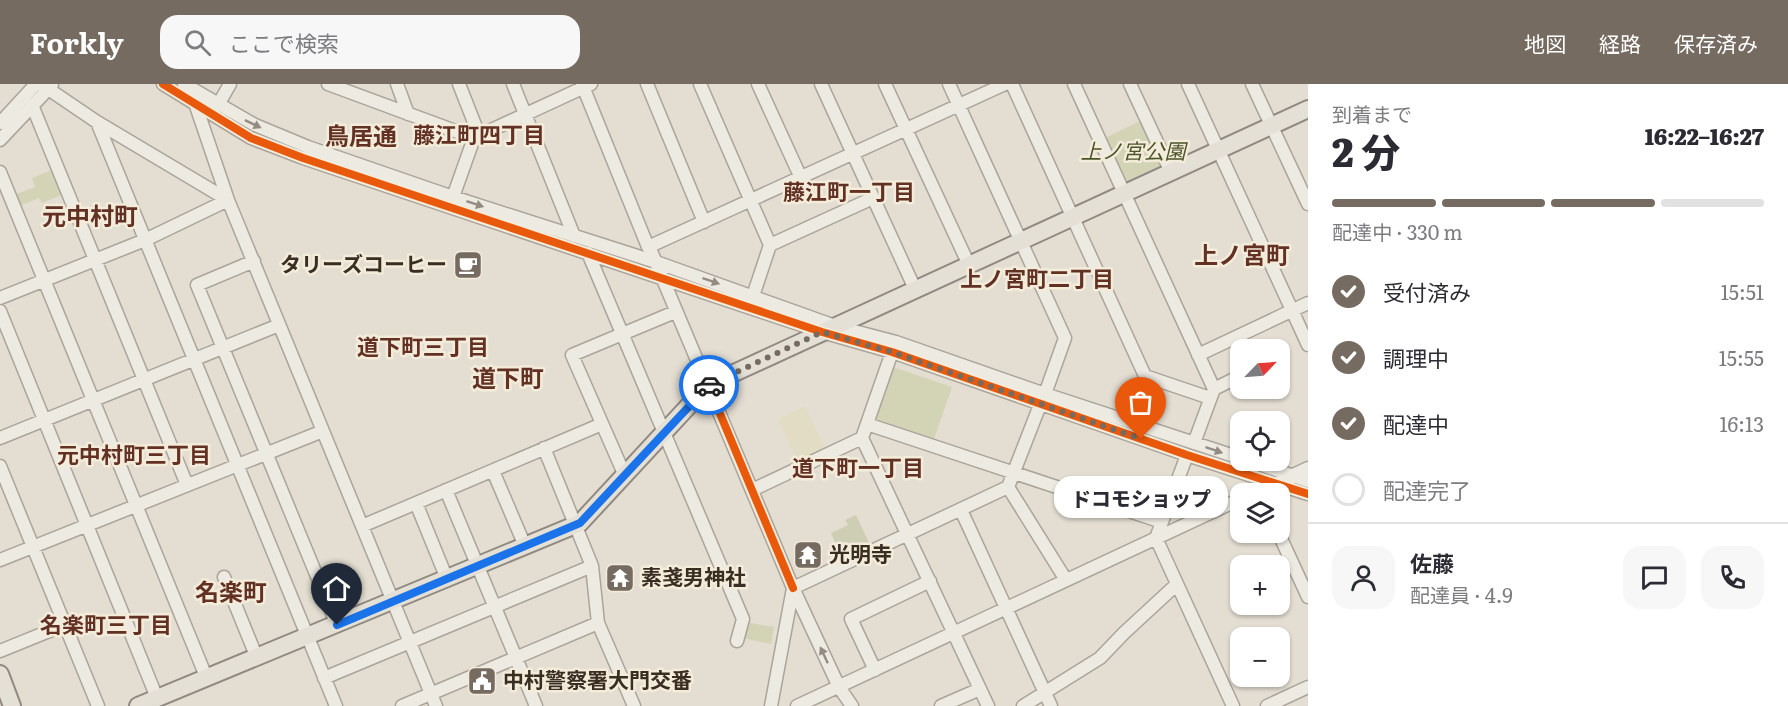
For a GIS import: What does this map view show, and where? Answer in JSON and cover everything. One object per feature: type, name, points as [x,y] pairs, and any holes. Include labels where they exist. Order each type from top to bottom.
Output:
[{"type":"main road","points":[[138,706],[580,523],[708,385],[1308,110]]},
{"type":"main road","points":[[0,674],[12,706]]},
{"type":"street","points":[[163,84],[251,138],[303,158],[662,278],[829,329],[892,352],[1230,455]]},
{"type":"street","points":[[218,105],[230,84]]},
{"type":"street","points":[[328,84],[476,137],[585,85],[648,248],[656,262],[675,312],[793,588],[839,687],[852,706]]},
{"type":"street","points":[[397,84],[408,114]]},
{"type":"street","points":[[453,196],[476,137],[459,84]]},
{"type":"street","points":[[513,84],[574,236]]},
{"type":"street","points":[[647,84],[704,222]]},
{"type":"street","points":[[700,84],[770,244],[753,296]]},
{"type":"street","points":[[758,84],[801,178]]},
{"type":"street","points":[[821,84],[915,289]]},
{"type":"street","points":[[885,84],[969,265]]},
{"type":"street","points":[[793,588],[1008,487],[1065,338],[949,84]]},
{"type":"street","points":[[648,248],[1005,84]]},
{"type":"street","points":[[1012,84],[1145,376],[1212,393]]},
{"type":"street","points":[[1074,84],[1198,355],[1212,393]]},
{"type":"street","points":[[1130,84],[1171,172]]},
{"type":"street","points":[[1188,84],[1308,345]]},
{"type":"street","points":[[1252,84],[1308,204]]},
{"type":"street","points":[[44,85],[97,122],[228,200]]},
{"type":"street","points":[[0,140],[32,105],[44,85]]},
{"type":"street","points":[[0,123],[44,85]]},
{"type":"street","points":[[186,85],[196,106],[228,200],[436,706]]},
{"type":"street","points":[[186,85],[255,125],[308,147],[656,262],[753,296],[829,329],[896,342],[1187,455],[1276,483],[1308,468]]},
{"type":"street","points":[[32,105],[187,485]]},
{"type":"street","points":[[97,122],[336,706]]},
{"type":"street","points":[[0,172],[207,679]]},
{"type":"street","points":[[770,244],[873,198]]},
{"type":"street","points":[[0,298],[145,240],[228,200]]},
{"type":"street","points":[[588,253],[743,619],[737,641]]},
{"type":"street","points":[[254,261],[197,285],[337,625]]},
{"type":"street","points":[[1198,355],[1308,303]]},
{"type":"street","points":[[0,311],[157,698]]},
{"type":"street","points":[[625,476],[572,354],[675,312]]},
{"type":"street","points":[[0,438],[279,325]]},
{"type":"street","points":[[752,490],[862,438],[892,352]]},
{"type":"street","points":[[1194,443],[1212,393],[1230,382]]},
{"type":"street","points":[[362,526],[493,471],[498,466],[602,424]]},
{"type":"street","points":[[867,424],[1162,522]]},
{"type":"street","points":[[0,560],[323,431]]},
{"type":"street","points":[[862,438],[988,706]]},
{"type":"street","points":[[544,448],[592,566],[598,623],[634,706]]},
{"type":"street","points":[[1187,455],[1156,538],[1233,706]]},
{"type":"street","points":[[0,466],[98,706]]},
{"type":"street","points":[[493,471],[525,546]]},
{"type":"street","points":[[1278,471],[1308,481]]},
{"type":"street","points":[[1008,487],[1066,580]]},
{"type":"street","points":[[1290,488],[1308,494]]},
{"type":"street","points":[[446,490],[536,706]]},
{"type":"street","points":[[416,503],[447,579]]},
{"type":"street","points":[[797,706],[1230,504]]},
{"type":"street","points":[[961,510],[1051,706]]},
{"type":"street","points":[[1283,543],[1308,597]]},
{"type":"street","points":[[324,678],[592,566]]},
{"type":"street","points":[[224,577],[257,658]]},
{"type":"street","points":[[874,670],[851,620],[930,581]]},
{"type":"street","points":[[1023,706],[1100,658],[1177,584]]},
{"type":"street","points":[[771,706],[793,588]]},
{"type":"street","points":[[402,706],[598,623]]},
{"type":"street","points":[[0,651],[64,625]]},
{"type":"street","points":[[1267,706],[1308,687]]},
{"type":"street","points":[[941,706],[980,688]]},
{"type":"shaded area","points":[[805,406],[826,451],[799,464],[778,419]]},
{"type":"green space","name":"上ノ宮公園","points":[[1142,120],[1163,165],[1123,183],[1103,139]]},
{"type":"green space","points":[[54,169],[64,194],[42,203],[39,198],[19,206],[14,195],[35,187],[32,178]]},
{"type":"green space","points":[[893,367],[952,387],[934,439],[875,419]]},
{"type":"green space","points":[[856,515],[871,547],[843,560],[831,533],[848,525],[845,520]]},
{"type":"green space","points":[[745,622],[774,627],[771,644],[742,638]]},
{"type":"cycle path","points":[[163,84],[251,138],[303,158],[822,332],[892,352],[1187,455],[1308,494]]},
{"type":"cycle path","points":[[708,385],[793,588]]},
{"type":"way so far","points":[[709,385],[822,332],[892,352],[1141,439]]},
{"type":"place","name":"タリーズコーヒー","points":[[468,265]]},
{"type":"place","name":"ドコモショップ","points":[[1141,439]]},
{"type":"place","name":"光明寺","points":[[808,555]]},
{"type":"place","name":"素戔男神社","points":[[620,578]]},
{"type":"place","name":"中村警察署大門交番","points":[[482,681]]},
{"type":"district","name":"藤江町四丁目","points":[[479,135]]},
{"type":"district","name":"鳥居通","points":[[361,137]]},
{"type":"district","name":"藤江町一丁目","points":[[849,192]]},
{"type":"district","name":"元中村町","points":[[90,217]]},
{"type":"district","name":"上ノ宮町","points":[[1242,256]]},
{"type":"district","name":"上ノ宮町二丁目","points":[[1037,279]]},
{"type":"district","name":"道下町三丁目","points":[[423,347]]},
{"type":"district","name":"道下町","points":[[508,379]]},
{"type":"district","name":"元中村町三丁目","points":[[134,455]]},
{"type":"district","name":"道下町一丁目","points":[[858,468]]},
{"type":"district","name":"名楽町","points":[[231,593]]},
{"type":"district","name":"名楽町三丁目","points":[[106,625]]},
{"type":"route","points":[[337,625],[580,523],[709,385]]}]
